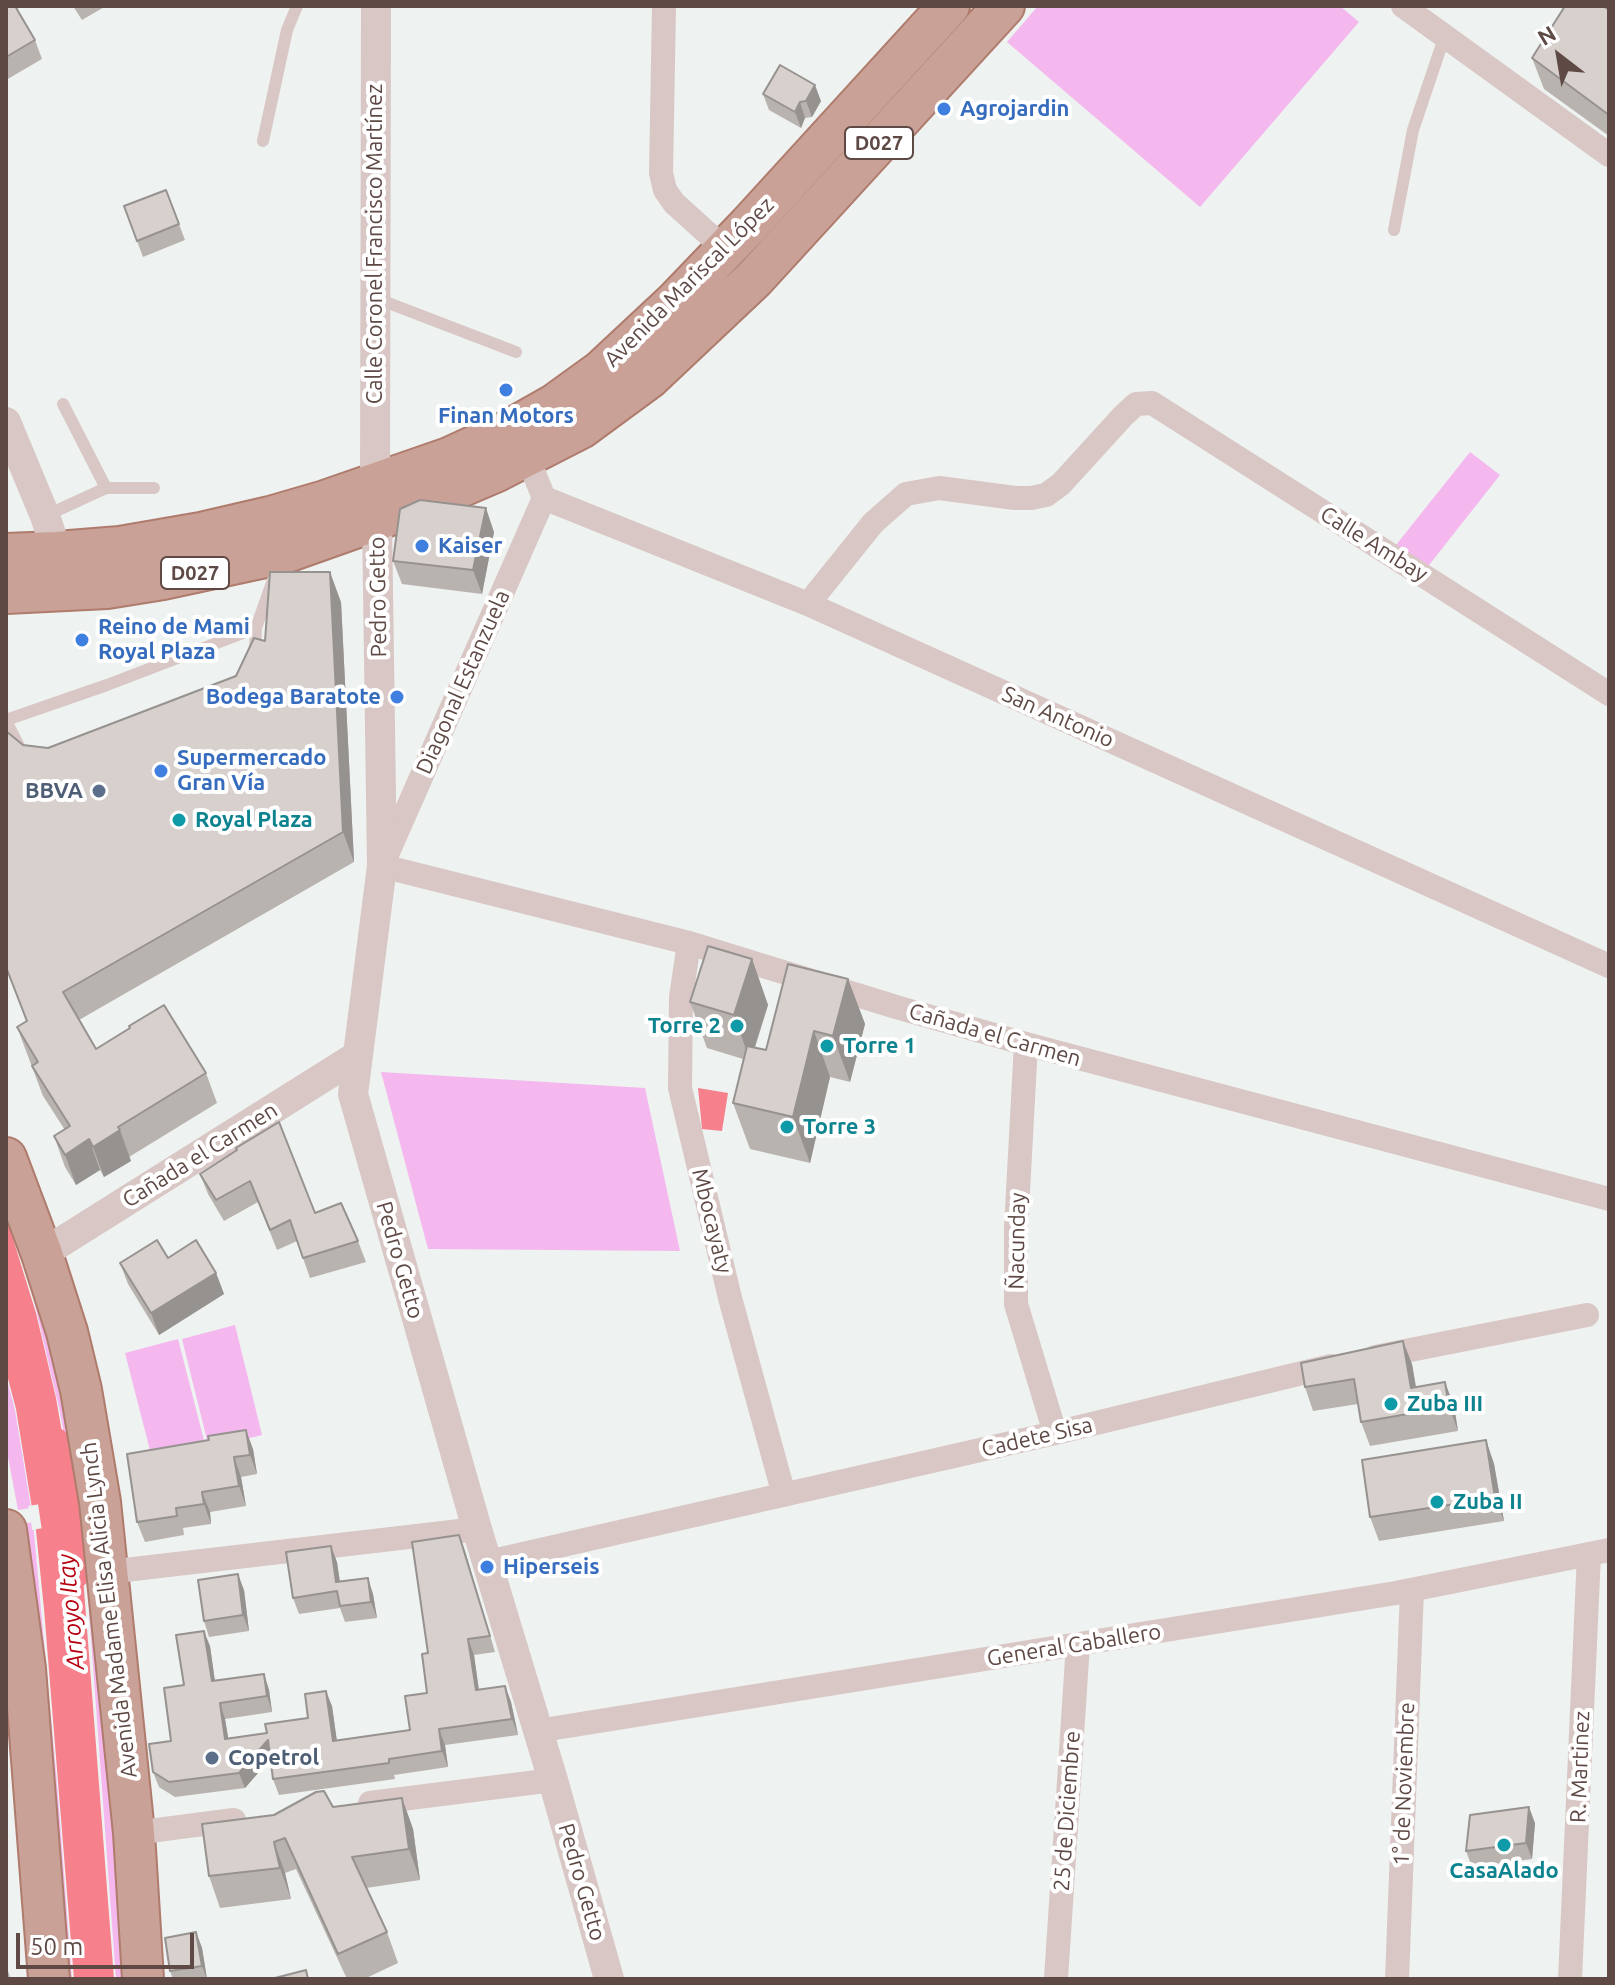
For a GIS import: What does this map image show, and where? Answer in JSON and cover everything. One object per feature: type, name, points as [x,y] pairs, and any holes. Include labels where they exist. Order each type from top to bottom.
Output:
[{"type":"highway","name":"Avenida Mariscal López","points":[[376,501],[449,458],[508,431],[554,405],[601,371],[726,250],[949,6]]},
{"type":"highway","name":"Avenida Mariscal López","points":[[376,501],[448,492],[581,428],[649,378],[754,279],[1004,6]]},
{"type":"highway","name":"D027","points":[[6,554],[51,534],[120,547],[201,533],[325,501],[376,501]]},
{"type":"highway","name":"D027","points":[[6,593],[107,588],[284,553],[376,501]]},
{"type":"highway","name":"Avenida Madame Elisa Alicia Lynch","points":[[7,1157],[67,1332],[81,1390],[100,1502],[134,1833],[143,1979]]},
{"type":"highway","points":[[6,1530],[25,1669],[49,1979]]},
{"type":"street","name":"Calle Coronel Francisco Martínez","points":[[376,6],[376,501]]},
{"type":"street","points":[[664,6],[661,173],[665,190],[674,203],[726,250]]},
{"type":"street","points":[[1403,6],[1609,155]]},
{"type":"street","name":"Calle Ambay","points":[[808,604],[873,523],[906,494],[939,488],[1015,498],[1046,495],[1061,484],[1136,404],[1152,403],[1609,694]]},
{"type":"street","points":[[6,422],[51,534]]},
{"type":"street","points":[[527,456],[544,498]]},
{"type":"street","name":"San Antonio","points":[[544,498],[808,604],[1609,966]]},
{"type":"street","name":"Diagonal Estanzuela","points":[[382,866],[544,498]]},
{"type":"street","name":"Pedro Getto","points":[[376,501],[382,866],[353,1094],[609,1979]]},
{"type":"street","name":"Cañada el Carmen","points":[[382,866],[689,943],[1026,1044],[1609,1199]]},
{"type":"street","name":"Mbocayaty","points":[[689,943],[681,997],[680,1088],[730,1298],[784,1495]]},
{"type":"street","name":"Ñacunday","points":[[1026,1044],[1016,1228],[1016,1304],[1055,1433]]},
{"type":"street","name":"Cañada el Carmen","points":[[42,1254],[357,1056]]},
{"type":"street","name":"Cadete Sisa","points":[[488,1562],[1055,1433],[1356,1360],[1587,1315]]},
{"type":"street","points":[[108,1572],[477,1529]]},
{"type":"street","name":"General Caballero","points":[[537,1731],[1412,1590],[1599,1552]]},
{"type":"street","name":"R. Martinez","points":[[1570,1979],[1599,1552]]},
{"type":"street","name":"1° de Noviembre","points":[[1397,1979],[1412,1590]]},
{"type":"street","name":"25 de Diciembre","points":[[1056,1979],[1078,1644]]},
{"type":"street","points":[[351,1805],[553,1780]]},
{"type":"street","points":[[134,1833],[258,1817]]},
{"type":"lane","points":[[263,141],[287,30],[297,6]]},
{"type":"lane","points":[[1394,230],[1413,130],[1444,38]]},
{"type":"lane","points":[[375,298],[516,352]]},
{"type":"lane","points":[[63,404],[106,488]]},
{"type":"lane","points":[[51,534],[106,488],[154,488]]},
{"type":"lane","points":[[254,663],[256,628],[274,577],[274,554]]},
{"type":"lane","points":[[29,758],[19,749],[6,720],[256,628]]},
{"type":"shaded area","points":[[1038,6],[1340,6],[1359,22],[1200,207],[1007,42]]},
{"type":"shaded area","points":[[1470,452],[1500,475],[1426,569],[1396,545]]},
{"type":"shaded area","points":[[381,1072],[645,1088],[680,1251],[428,1249]]},
{"type":"shaded area","points":[[39,1285],[85,1500],[76,1502],[60,1412],[31,1288]]},
{"type":"shaded area","points":[[235,1325],[262,1435],[209,1448],[182,1339]]},
{"type":"shaded area","points":[[178,1339],[206,1448],[153,1462],[125,1353]]},
{"type":"shaded area","points":[[6,1376],[15,1410],[31,1508],[18,1510],[6,1446]]},
{"type":"shaded area","points":[[88,1519],[129,1979],[116,1979],[80,1520]]},
{"type":"shaded area","points":[[33,1522],[72,1979],[63,1979],[20,1524]]},
{"type":"water","points":[[698,1088],[728,1093],[722,1131],[702,1129]]},
{"type":"water","points":[[6,1216],[36,1313],[56,1398],[74,1501],[65,1503],[67,1514],[77,1513],[79,1525],[114,1979],[74,1979],[35,1521],[66,1515],[64,1503],[32,1508],[16,1409],[6,1371]]},
{"type":"pier","points":[[78,1498],[77,1504],[69,1506],[70,1510],[80,1510],[83,1521],[32,1530],[33,1518],[62,1512],[61,1507],[32,1512],[28,1506]]},
{"type":"building","points":[[6,6],[15,6],[35,40],[6,57]]},
{"type":"building","points":[[1565,6],[1603,6],[1609,10],[1609,115],[1532,58]]},
{"type":"building","points":[[780,65],[815,85],[795,112],[763,94]]},
{"type":"building","points":[[166,190],[179,224],[137,241],[124,206]]},
{"type":"building","points":[[420,500],[486,508],[473,570],[393,561],[400,509]]},
{"type":"building","name":"Royal Plaza","points":[[270,572],[330,572],[343,832],[63,992],[96,1049],[164,1005],[206,1073],[118,1127],[120,1130],[93,1147],[89,1139],[65,1155],[54,1136],[70,1126],[32,1066],[38,1062],[17,1027],[27,1021],[6,967],[6,731],[23,745],[48,748],[236,676],[254,638],[265,641]]},
{"type":"building","points":[[708,946],[752,959],[734,1015],[690,1002]]},
{"type":"building","points":[[788,964],[848,979],[833,1036],[814,1031],[793,1117],[733,1103],[747,1046],[766,1050]]},
{"type":"building","points":[[279,1122],[315,1213],[341,1203],[358,1241],[303,1258],[290,1220],[270,1230],[250,1181],[216,1200],[200,1174]]},
{"type":"building","points":[[157,1240],[168,1258],[196,1240],[216,1273],[151,1313],[120,1263]]},
{"type":"building","points":[[1403,1341],[1411,1388],[1445,1382],[1449,1407],[1361,1422],[1354,1379],[1305,1387],[1301,1363]]},
{"type":"building","points":[[246,1430],[250,1455],[234,1457],[239,1486],[202,1492],[204,1504],[176,1508],[177,1516],[137,1522],[127,1454],[209,1440],[208,1436]]},
{"type":"building","points":[[1486,1440],[1495,1498],[1370,1517],[1362,1460]]},
{"type":"building","points":[[459,1535],[490,1636],[468,1639],[476,1690],[505,1686],[512,1719],[439,1729],[442,1751],[389,1759],[389,1763],[273,1779],[268,1740],[239,1773],[169,1782],[153,1772],[149,1744],[171,1741],[164,1688],[184,1685],[176,1635],[204,1631],[212,1681],[264,1674],[267,1696],[220,1703],[225,1739],[267,1733],[265,1724],[308,1718],[305,1694],[326,1691],[333,1741],[410,1730],[405,1696],[427,1693],[422,1654],[428,1653],[412,1542]]},
{"type":"building","points":[[331,1546],[336,1582],[368,1578],[371,1602],[340,1606],[337,1591],[293,1598],[286,1552]]},
{"type":"building","points":[[238,1574],[243,1615],[204,1621],[198,1580]]},
{"type":"building","points":[[324,1791],[333,1807],[402,1798],[409,1849],[352,1857],[387,1932],[338,1954],[285,1838],[274,1842],[280,1868],[209,1876],[202,1824],[274,1815],[316,1792]]},
{"type":"building","points":[[1529,1807],[1526,1843],[1466,1851],[1470,1815]]},
{"type":"building","points":[[196,1932],[202,1966],[170,1971],[165,1938]]},
{"type":"building","points":[[306,1970],[308,1979],[271,1979]]},
{"type":"waterway","name":"Arroyo Itay","points":[[51,1447],[69,1571]]},
{"type":"place","name":"Agrojardin","points":[[944,109]]},
{"type":"place","name":"Finan Motors","points":[[506,390]]},
{"type":"place","name":"Kaiser","points":[[422,546]]},
{"type":"place","name":"Reino de Mami Royal Plaza","points":[[82,640]]},
{"type":"place","name":"Bodega Baratote","points":[[397,697]]},
{"type":"place","name":"Supermercado Gran Vía","points":[[161,771]]},
{"type":"place","name":"BBVA","points":[[99,791]]},
{"type":"place","name":"Royal Plaza","points":[[179,820]]},
{"type":"place","name":"Torre 2","points":[[737,1026]]},
{"type":"place","name":"Torre 1","points":[[827,1046]]},
{"type":"place","name":"Torre 3","points":[[787,1127]]},
{"type":"place","name":"Zuba III","points":[[1391,1404]]},
{"type":"place","name":"Zuba II","points":[[1437,1502]]},
{"type":"place","name":"Hiperseis","points":[[487,1567]]},
{"type":"place","name":"Copetrol","points":[[212,1758]]},
{"type":"place","name":"CasaAlado","points":[[1504,1845]]}]
